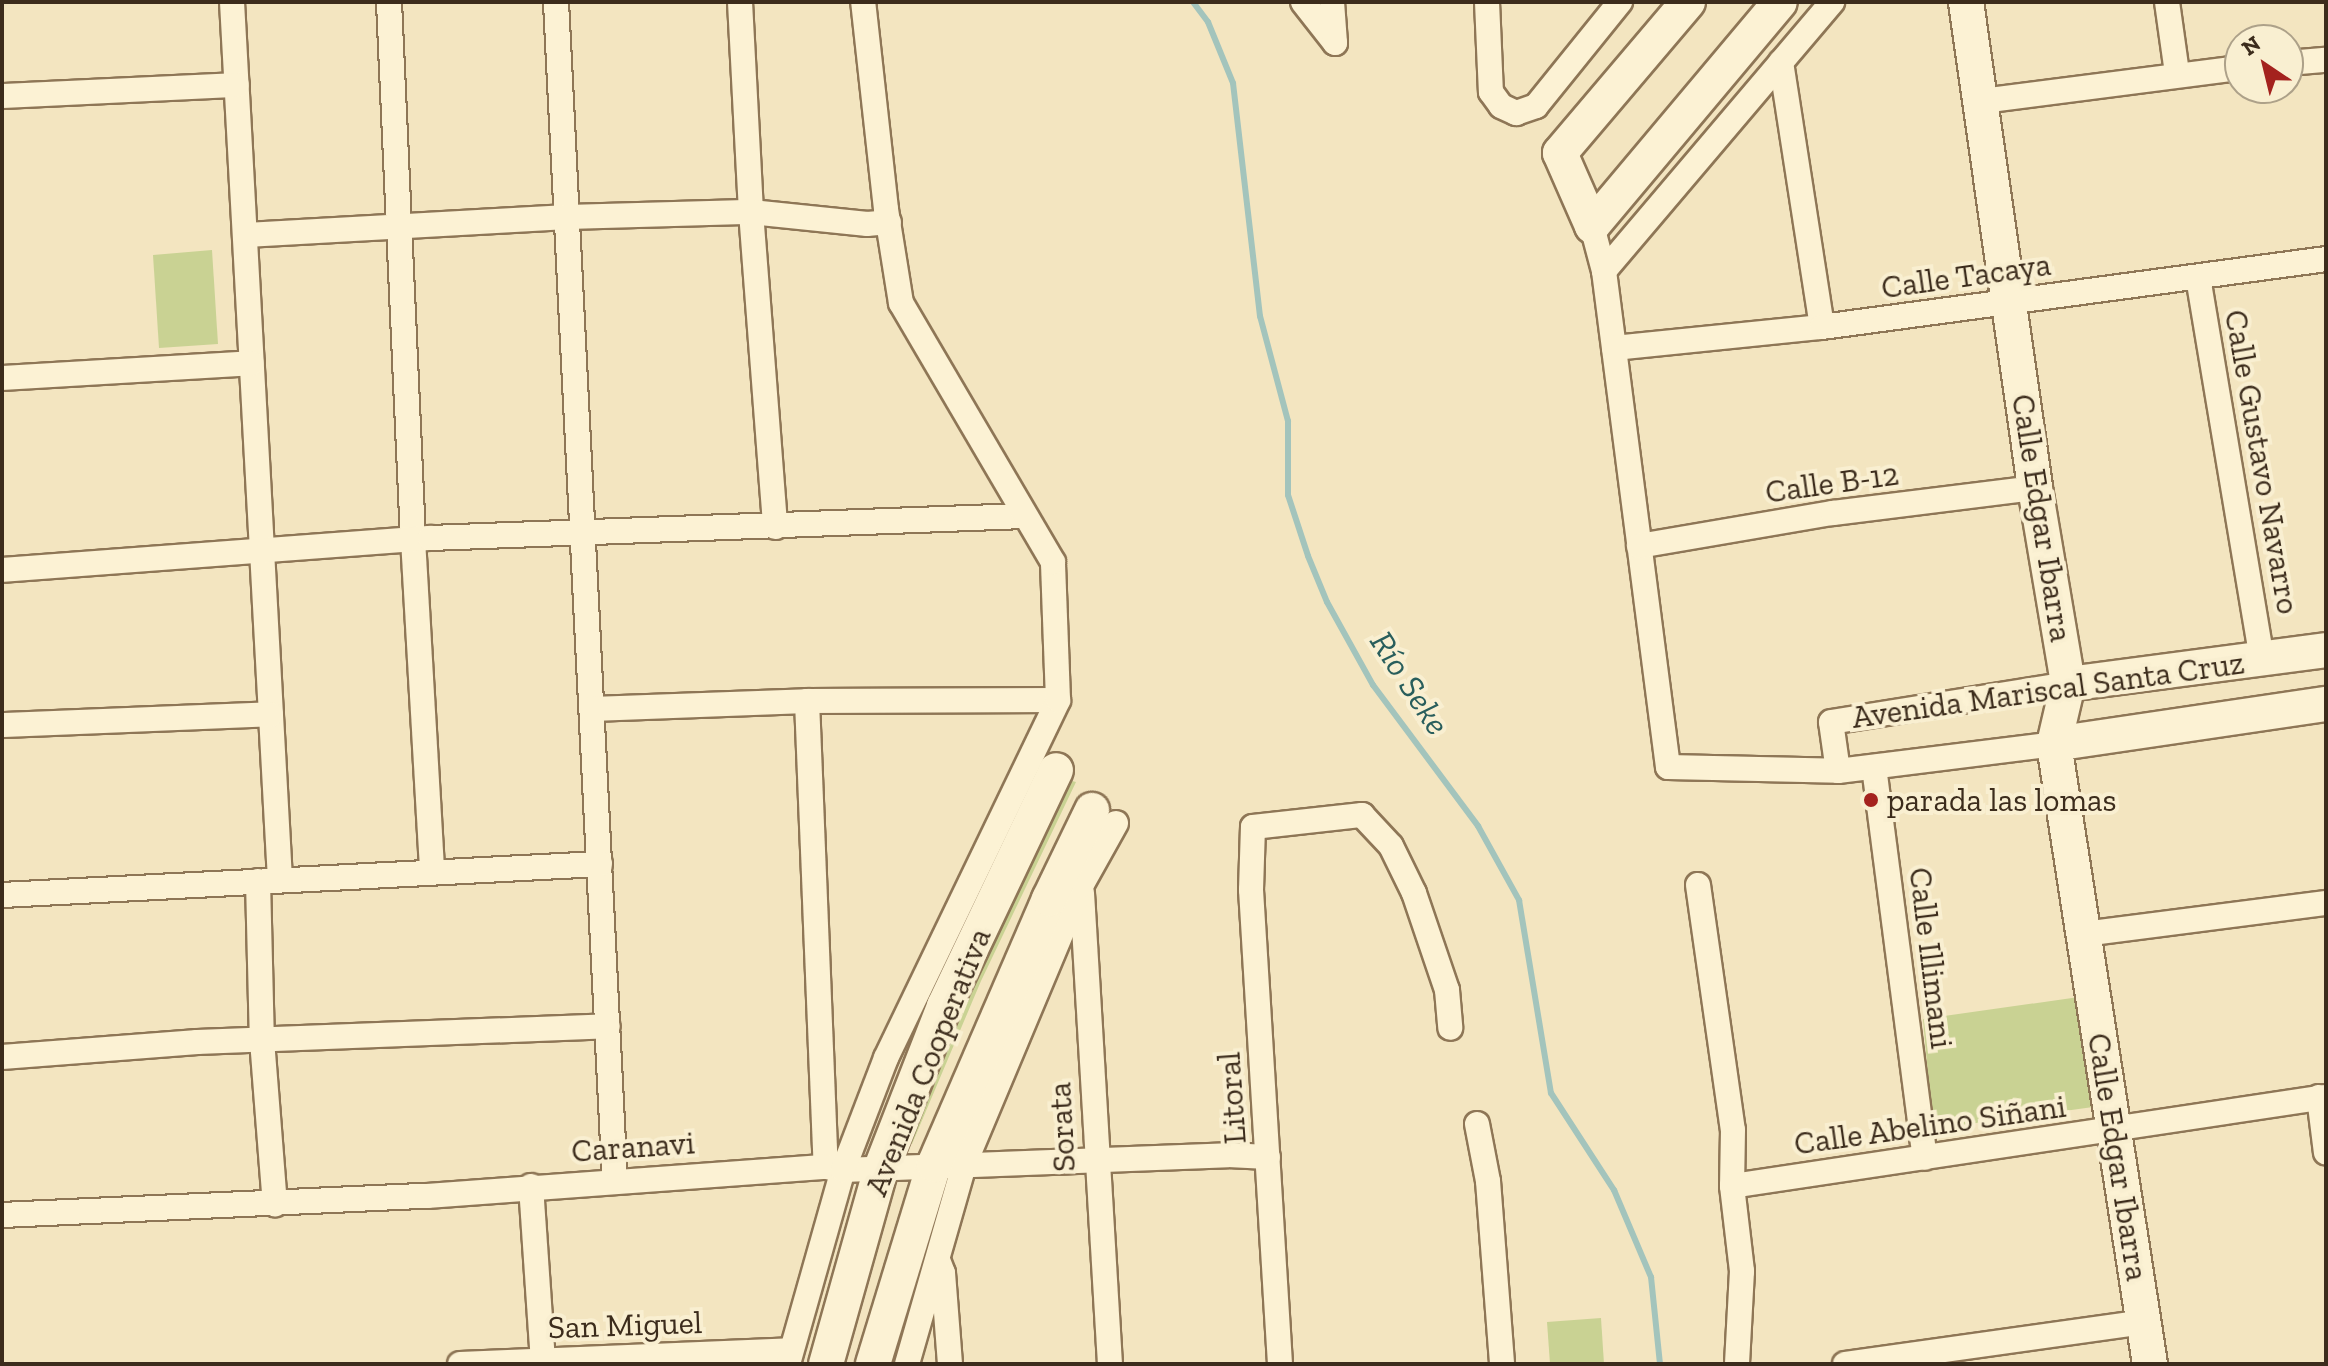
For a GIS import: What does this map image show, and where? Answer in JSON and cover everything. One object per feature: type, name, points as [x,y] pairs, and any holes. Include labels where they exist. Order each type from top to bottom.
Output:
[{"type":"street","points":[[232,2],[271,714],[269,880],[262,1040],[275,1204]]},
{"type":"street","points":[[389,2],[413,539],[432,870]]},
{"type":"street","points":[[556,2],[580,532],[592,709],[615,1181]]},
{"type":"street","points":[[740,2],[751,212],[775,527]]},
{"type":"street","points":[[790,1357],[834,1169],[1058,700],[1053,562],[901,303],[863,2]]},
{"type":"street","points":[[1303,2],[1335,43],[1332,2]]},
{"type":"street","points":[[1487,2],[1491,92],[1501,106],[1516,113],[1536,106],[1620,2]]},
{"type":"street","points":[[1688,2],[1560,153],[1592,226],[1604,271],[1668,767],[1838,771]]},
{"type":"street","points":[[1592,226],[1780,2]]},
{"type":"street","points":[[1604,271],[1832,2]]},
{"type":"street","name":"Calle Edgar Ibarra","points":[[1966,2],[2035,488],[2068,684],[2054,744],[2150,1364]]},
{"type":"street","points":[[2167,2],[2177,73]]},
{"type":"street","points":[[2304,62],[2326,60]]},
{"type":"street","points":[[1781,62],[1822,327]]},
{"type":"street","points":[[1982,101],[2177,73],[2224,69]]},
{"type":"street","points":[[2,96],[237,85]]},
{"type":"street","points":[[246,235],[400,229],[567,217],[751,212],[867,224],[889,222]]},
{"type":"street","name":"Calle Tacaya","points":[[1614,348],[1822,327],[2326,259]]},
{"type":"street","name":"Calle Gustavo Navarro","points":[[2198,277],[2262,659]]},
{"type":"street","points":[[2,378],[252,363]]},
{"type":"street","name":"Calle B-12","points":[[1639,546],[1833,513],[2035,488]]},
{"type":"street","points":[[2,570],[413,539],[1024,516]]},
{"type":"street","name":"Avenida Mariscal Santa Cruz","points":[[2326,650],[2068,684],[1831,722],[1838,771],[2054,744],[2326,704]]},
{"type":"street","points":[[592,709],[807,701],[1058,700]]},
{"type":"street","points":[[807,701],[834,1169]]},
{"type":"street","points":[[2,725],[271,714]]},
{"type":"street","name":"Calle Illimani","points":[[1874,767],[1925,1158]]},
{"type":"street","name":"Avenida Cooperativa","points":[[826,1364],[881,1168],[944,1006],[1056,770]]},
{"type":"street","name":"Litoral","points":[[1280,1364],[1251,890],[1253,827],[1362,815],[1391,846],[1414,893],[1447,990],[1450,1028]]},
{"type":"street","points":[[907,1364],[936,1259],[949,1165],[1081,886],[1104,817]]},
{"type":"street","name":"Avenida Cooperativa","points":[[873,1364],[1049,899],[1104,817]]},
{"type":"street","points":[[2,895],[432,870],[600,864]]},
{"type":"street","points":[[1698,885],[1733,1130],[1732,1186],[1742,1271],[1737,1364]]},
{"type":"street","name":"Sorata","points":[[1081,886],[1110,1364]]},
{"type":"street","points":[[2084,934],[2326,903]]},
{"type":"street","points":[[2,1057],[262,1040],[608,1026]]},
{"type":"street","points":[[2322,1097],[2326,1153]]},
{"type":"street","name":"Calle Abelino Siñani","points":[[1732,1186],[2114,1131],[2322,1097]]},
{"type":"street","points":[[1477,1124],[1488,1181],[1502,1364]]},
{"type":"street","name":"Caranavi","points":[[2,1215],[275,1204],[834,1169],[1228,1155],[1268,1157]]},
{"type":"street","points":[[531,1186],[543,1362]]},
{"type":"street","points":[[936,1259],[942,1264],[950,1364]]},
{"type":"street","points":[[1845,1364],[2144,1322]]},
{"type":"street","name":"San Miguel","points":[[460,1364],[790,1357]]},
{"type":"green space","points":[[212,250],[218,344],[159,348],[153,255]]},
{"type":"green space","points":[[1060,778],[1076,782],[981,981],[912,1144],[893,1138]]},
{"type":"green space","points":[[2079,997],[2093,1107],[1933,1129],[1923,1019]]},
{"type":"green space","points":[[1601,1318],[1604,1364],[1550,1364],[1547,1322]]},
{"type":"waterway","name":"Río Seke","points":[[1193,2],[1208,22],[1233,83],[1260,316],[1288,421],[1288,495],[1308,556],[1327,602],[1373,685],[1478,826],[1519,900],[1551,1093],[1614,1190],[1651,1277],[1660,1364]]},
{"type":"place","name":"parada las lomas","points":[[1871,800]]}]
